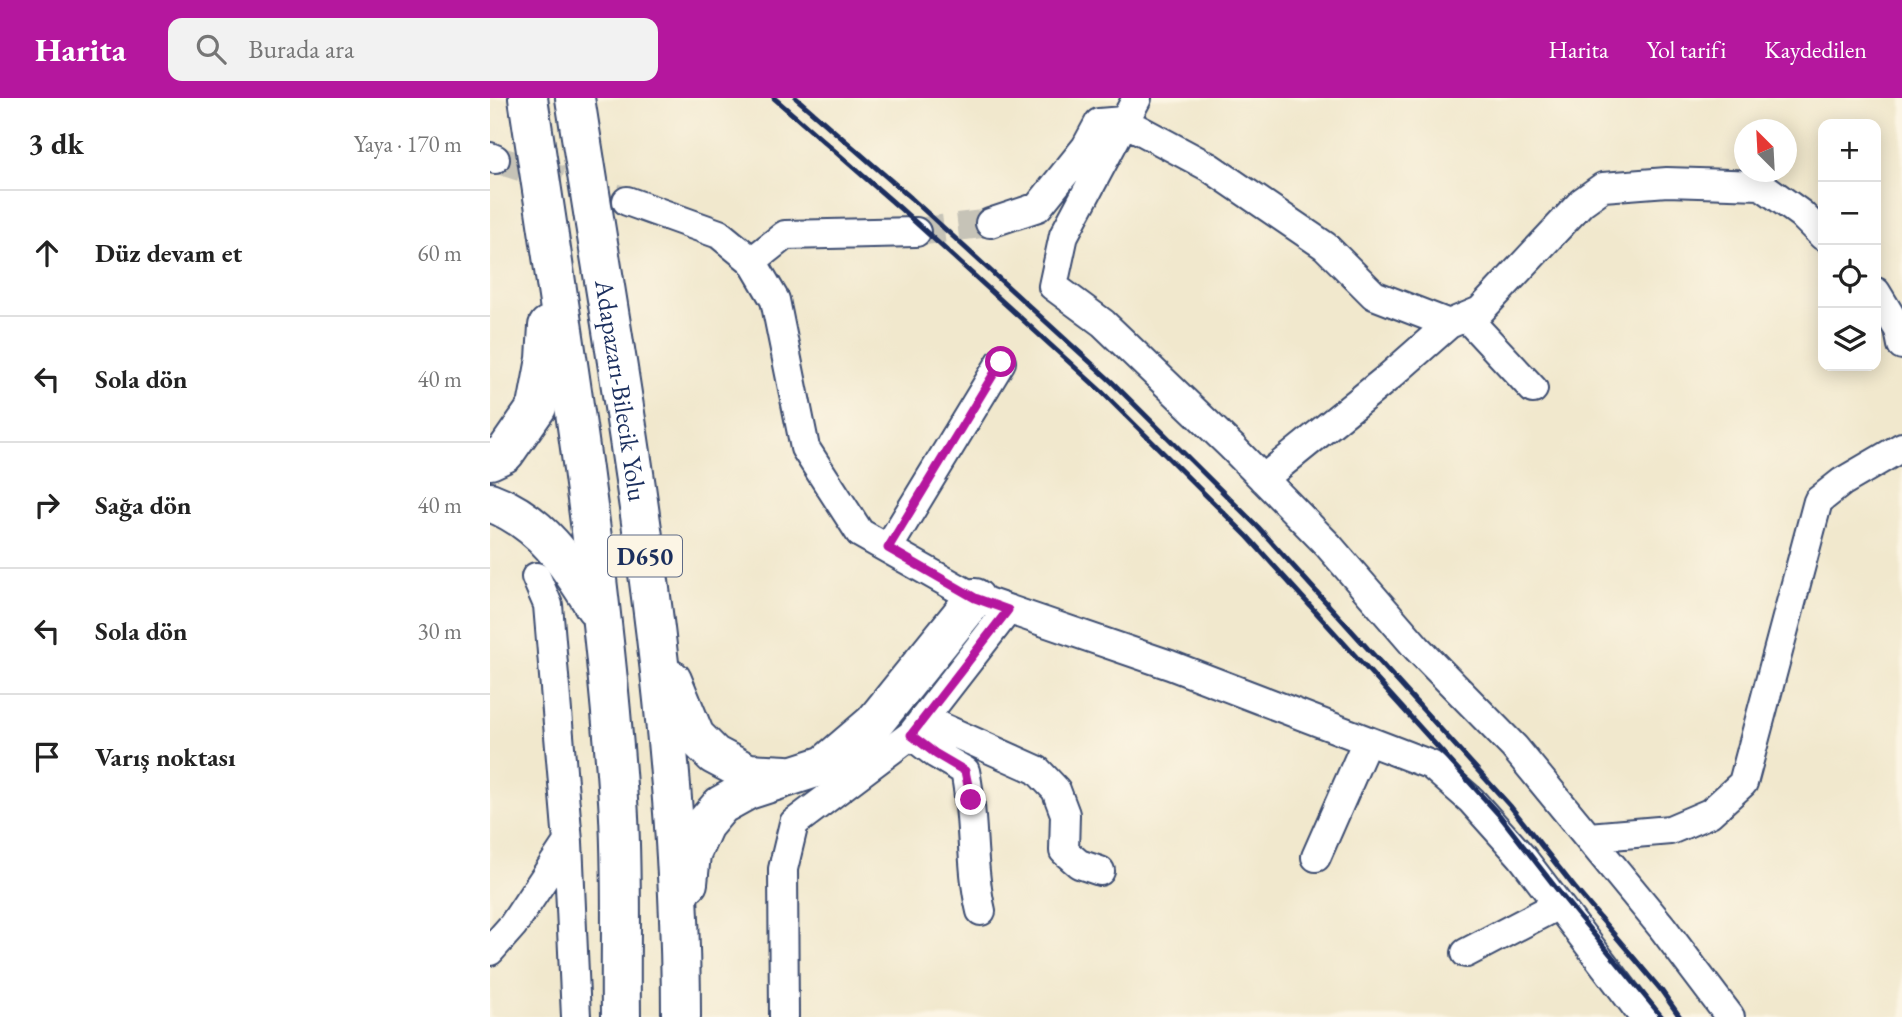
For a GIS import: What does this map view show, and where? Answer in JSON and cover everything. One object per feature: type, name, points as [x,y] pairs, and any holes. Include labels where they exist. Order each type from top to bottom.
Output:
[{"type":"highway","name":"Adapazarı-Bilecik Yolu","points":[[528,98],[603,620],[618,803],[621,1017]]},
{"type":"highway","name":"Adapazarı-Bilecik Yolu","points":[[575,98],[624,396],[657,645],[672,800],[681,941],[681,1017]]},
{"type":"highway","points":[[490,460],[505,453],[537,407],[546,359],[552,254]]},
{"type":"highway","points":[[490,502],[532,524],[566,560],[603,620]]},
{"type":"highway","points":[[681,941],[691,854],[704,825],[721,805],[748,790],[825,765],[874,723],[992,604]]},
{"type":"highway","points":[[657,645],[695,736],[714,755],[748,772],[792,775]]},
{"type":"street","points":[[990,223],[1038,207],[1086,147],[1099,123],[1130,109]]},
{"type":"street","points":[[1130,109],[1325,246],[1374,295],[1457,320],[1533,390]]},
{"type":"street","points":[[1130,109],[1064,236],[1054,286],[1103,323],[1328,545],[1417,648],[1514,747],[1589,837],[1730,1017]]},
{"type":"street","points":[[1263,479],[1457,320],[1480,311],[1582,202],[1603,187],[1667,183],[1761,186],[1801,214],[1818,231]]},
{"type":"street","points":[[626,201],[719,234],[752,261],[775,300],[805,448],[860,533],[992,604],[1170,665],[1431,765],[1471,800],[1522,857],[1644,1017]]},
{"type":"street","points":[[752,261],[785,235],[916,232]]},
{"type":"street","points":[[1881,300],[1899,330],[1902,345]]},
{"type":"street","points":[[888,548],[1001,362]]},
{"type":"street","points":[[1589,837],[1670,830],[1710,813],[1743,783],[1818,501],[1842,482],[1902,447]]},
{"type":"street","points":[[536,577],[548,605],[568,842],[576,1017]]},
{"type":"street","points":[[784,1017],[783,869],[794,823],[917,727],[992,604]]},
{"type":"street","points":[[917,727],[1037,770],[1056,790],[1065,814],[1065,851],[1079,864],[1100,871]]},
{"type":"street","points":[[917,727],[936,754],[965,771],[971,800],[976,890],[981,911]]},
{"type":"street","points":[[1316,857],[1367,741]]},
{"type":"street","points":[[490,951],[513,925],[568,842]]},
{"type":"street","points":[[1466,953],[1558,905]]},
{"type":"tunnel","points":[[495,159],[627,201]]},
{"type":"tunnel","points":[[916,232],[990,223]]},
{"type":"railway","points":[[774,98],[901,209],[1102,392],[1248,537],[1500,816],[1662,1017]]},
{"type":"railway","points":[[796,98],[911,198],[1112,382],[1258,527],[1511,807],[1661,990],[1680,1017]]},
{"type":"route","points":[[971,800],[965,771],[911,735],[1008,610],[975,598],[888,548],[1001,362]]}]
